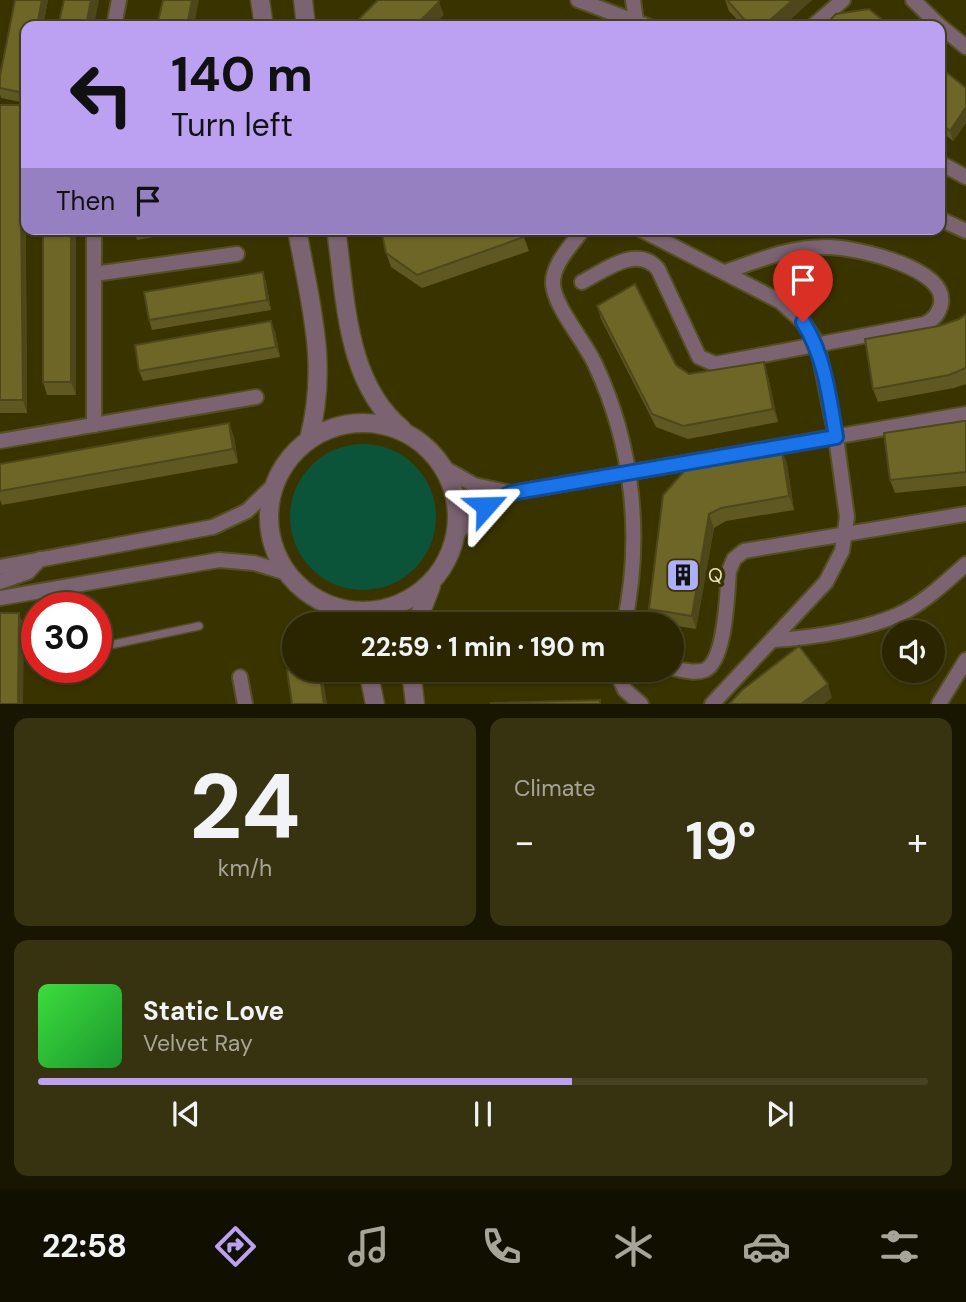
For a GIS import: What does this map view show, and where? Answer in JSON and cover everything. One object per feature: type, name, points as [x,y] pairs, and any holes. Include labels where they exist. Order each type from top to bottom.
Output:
[{"type":"street","points":[[115,21],[120,0]]},
{"type":"street","points":[[260,0],[263,21]]},
{"type":"street","points":[[303,0],[305,21]]},
{"type":"street","points":[[578,0],[634,21]]},
{"type":"street","points":[[633,0],[641,21]]},
{"type":"street","points":[[819,21],[843,0]]},
{"type":"street","points":[[913,0],[935,21]]},
{"type":"street","points":[[945,30],[966,47]]},
{"type":"street","points":[[945,166],[966,177]]},
{"type":"street","points":[[945,221],[966,231]]},
{"type":"street","points":[[94,235],[94,425]]},
{"type":"street","points":[[298,235],[320,356],[317,408],[309,439]]},
{"type":"street","points":[[337,235],[358,363],[373,396],[396,424],[441,466],[474,485],[511,493]]},
{"type":"street","points":[[579,235],[558,265],[553,287],[557,301],[584,343],[603,382],[628,472],[633,557],[626,612]]},
{"type":"street","points":[[651,235],[792,310],[817,343],[836,437],[846,509],[846,533],[831,575],[712,704]]},
{"type":"street","points":[[582,282],[633,258],[647,259],[658,269],[696,352],[709,363],[925,324],[941,308],[938,285],[926,274],[867,253],[831,247],[795,250],[725,272]]},
{"type":"street","points":[[94,274],[237,254]]},
{"type":"street","points":[[0,441],[256,397]]},
{"type":"street","points":[[455,535],[486,506],[511,493],[966,414]]},
{"type":"street","points":[[0,567],[213,527],[247,511],[274,485],[288,460],[309,439],[349,424],[381,425],[410,436]]},
{"type":"street","points":[[421,612],[436,577],[450,553],[455,535],[456,503],[441,466]]},
{"type":"street","points":[[274,485],[269,515],[270,531],[279,560],[287,573],[318,600],[337,608],[368,611],[391,607],[413,597],[436,577]]},
{"type":"street","points":[[684,670],[697,672],[715,662],[720,649],[729,571],[738,554],[751,549],[966,514]]},
{"type":"street","points":[[0,582],[27,572],[40,559]]},
{"type":"street","points":[[0,598],[219,561],[254,563],[287,573]]},
{"type":"street","points":[[773,640],[797,638],[896,616],[937,589],[966,565]]},
{"type":"street","points":[[337,608],[340,612]]},
{"type":"street","points":[[939,704],[966,660]]},
{"type":"street","points":[[240,677],[244,704]]},
{"type":"street","points":[[370,682],[375,704]]},
{"type":"street","points":[[412,682],[415,704]]},
{"type":"street","points":[[621,682],[625,690],[641,704]]},
{"type":"lane","points":[[67,586],[68,592]]},
{"type":"lane","points":[[112,645],[199,626]]},
{"type":"green space","points":[[363,444],[391,449],[415,465],[431,489],[436,517],[431,545],[415,569],[391,585],[363,590],[335,585],[311,569],[295,545],[290,517],[295,489],[311,465],[335,449]]},
{"type":"building","points":[[15,0],[42,0],[38,21],[21,21],[21,92],[0,88]]},
{"type":"building","points":[[64,0],[91,0],[87,21],[59,21]]},
{"type":"building","points":[[163,0],[192,0],[188,21],[158,21]]},
{"type":"building","points":[[378,0],[439,2],[420,21],[357,21]]},
{"type":"building","points":[[727,0],[793,0],[769,21],[746,21]]},
{"type":"building","points":[[869,9],[884,21],[829,21],[836,14]]},
{"type":"building","points":[[945,71],[966,88],[966,107],[950,131],[945,127]]},
{"type":"building","points":[[0,105],[20,105],[23,400],[0,400]]},
{"type":"building","points":[[43,235],[71,235],[71,382],[43,382]]},
{"type":"building","points":[[382,235],[524,237],[417,275],[386,253]]},
{"type":"building","points":[[263,272],[267,300],[149,320],[144,292]]},
{"type":"building","points":[[635,284],[676,365],[689,374],[764,362],[773,409],[683,426],[652,414],[597,306]]},
{"type":"building","points":[[966,314],[966,368],[949,375],[873,389],[865,339],[939,326]]},
{"type":"building","points":[[271,321],[276,347],[139,371],[135,345]]},
{"type":"building","points":[[966,421],[966,472],[890,480],[884,433]]},
{"type":"building","points":[[229,423],[233,449],[0,491],[0,464]]},
{"type":"building","name":"Q","points":[[782,451],[789,496],[721,508],[709,514],[692,616],[684,615],[684,612],[649,609],[663,495],[687,468]]},
{"type":"building","points":[[0,613],[19,613],[18,704],[0,704]]},
{"type":"building","points":[[799,646],[828,684],[801,704],[729,704],[742,690]]},
{"type":"building","points":[[289,682],[321,682],[324,704],[292,704]]},
{"type":"building","points":[[600,700],[600,704],[491,704],[491,703]]},
{"type":"place","name":"Q","points":[[683,575]]},
{"type":"route","points":[[486,506],[511,493],[836,437],[823,363],[817,343],[803,322]]}]
